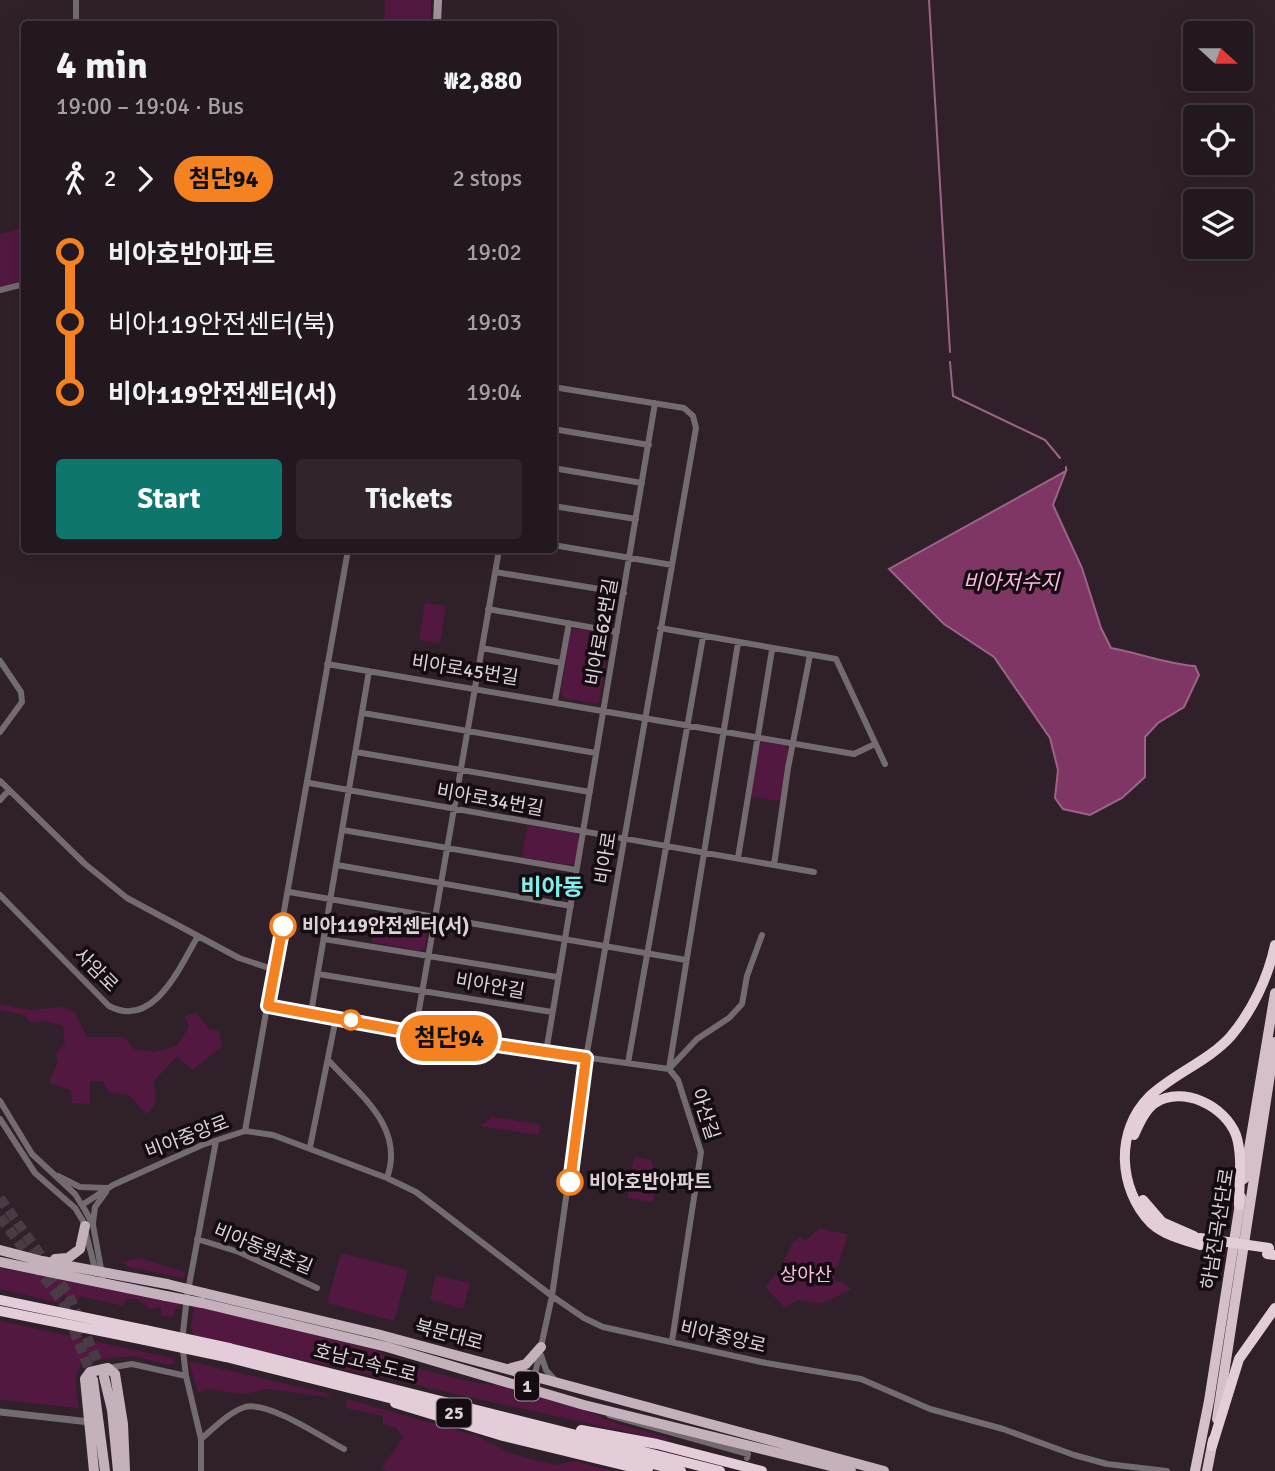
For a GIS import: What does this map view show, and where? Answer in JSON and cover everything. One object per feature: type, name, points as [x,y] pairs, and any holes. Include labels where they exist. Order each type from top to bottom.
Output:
[{"type":"highway","points":[[1271,1251],[1174,1237],[1153,1224],[1139,1208],[1128,1186],[1124,1163],[1126,1140],[1135,1114],[1150,1097],[1229,1039],[1258,995],[1275,945]]},
{"type":"highway","name":"하남진곡산단로","points":[[1207,1471],[1239,1205],[1275,993]]},
{"type":"highway","name":"하남진곡산단로","points":[[1195,1471],[1208,1448],[1275,1042]]},
{"type":"highway","points":[[1200,1242],[1162,1222],[1146,1205],[1135,1185],[1130,1162],[1132,1139],[1143,1117],[1155,1104],[1173,1097],[1193,1098],[1211,1105],[1226,1118],[1236,1135],[1239,1155],[1239,1205]]},
{"type":"highway","name":"호남고속도로","points":[[0,1300],[720,1471]]},
{"type":"highway","points":[[1208,1448],[1239,1359],[1275,1308]]},
{"type":"highway","name":"호남고속도로","points":[[0,1311],[145,1335]]},
{"type":"highway","points":[[0,1318],[28,1317]]},
{"type":"highway","name":"호남고속도로","points":[[227,1353],[681,1471]]},
{"type":"highway","points":[[367,1391],[409,1409],[648,1471]]},
{"type":"highway","points":[[543,1427],[571,1428],[657,1444],[762,1471]]},
{"type":"main road","points":[[437,21],[438,0]]},
{"type":"main road","points":[[42,1261],[74,1254],[84,1242],[89,1225]]},
{"type":"main road","name":"북문대로","points":[[0,1250],[42,1261],[167,1284],[203,1298],[387,1346],[533,1382],[558,1383],[884,1471]]},
{"type":"main road","name":"북문대로","points":[[0,1262],[166,1296],[203,1298],[507,1369],[584,1405],[851,1471]]},
{"type":"main road","points":[[507,1369],[526,1364],[541,1347]]},
{"type":"main road","points":[[94,1471],[85,1379],[90,1372],[115,1374],[123,1424],[125,1471]]},
{"type":"main road","points":[[106,1373],[118,1471]]},
{"type":"main road","points":[[93,1380],[105,1471]]},
{"type":"street","points":[[76,0],[76,21]]},
{"type":"street","points":[[0,290],[21,285]]},
{"type":"street","name":"비아로","points":[[533,1382],[552,1296],[586,1058],[607,948],[695,422],[684,408],[557,388]]},
{"type":"street","points":[[630,558],[655,403]]},
{"type":"street","points":[[557,430],[649,445]]},
{"type":"street","points":[[557,469],[642,483]]},
{"type":"street","points":[[557,507],[636,519]]},
{"type":"street","name":"비아로62번길","points":[[557,546],[672,565]]},
{"type":"street","points":[[246,1131],[347,553]]},
{"type":"street","points":[[415,1033],[498,553]]},
{"type":"street","name":"비아로62번길","points":[[604,711],[630,558]]},
{"type":"street","points":[[495,572],[624,593]]},
{"type":"street","points":[[488,610],[617,632]]},
{"type":"street","points":[[555,701],[569,623]]},
{"type":"street","points":[[660,628],[772,650],[836,659],[885,764]]},
{"type":"street","points":[[628,1063],[703,637]]},
{"type":"street","points":[[668,1069],[738,643]]},
{"type":"street","points":[[482,648],[562,663]]},
{"type":"street","points":[[738,858],[772,650]]},
{"type":"street","points":[[774,865],[810,655]]},
{"type":"street","points":[[0,661],[21,692],[22,702],[0,732]]},
{"type":"street","name":"비아로45번길","points":[[327,664],[854,754],[875,744]]},
{"type":"street","points":[[311,1013],[369,671]]},
{"type":"street","points":[[546,1052],[604,711]]},
{"type":"street","points":[[363,713],[596,753]]},
{"type":"street","points":[[356,752],[590,792]]},
{"type":"street","points":[[0,781],[106,882],[127,898],[239,958],[275,970]]},
{"type":"street","name":"비아로34번길","points":[[309,783],[814,872]]},
{"type":"street","points":[[0,800],[9,790]]},
{"type":"street","points":[[343,830],[576,870]]},
{"type":"street","points":[[337,865],[571,906]]},
{"type":"street","points":[[289,892],[563,942],[686,960]]},
{"type":"street","name":"사암로","points":[[0,895],[109,1006],[120,1012],[146,1007],[162,995],[198,936]]},
{"type":"street","points":[[668,1069],[697,1039],[729,1018],[742,1004],[747,976],[762,935]]},
{"type":"street","name":"비아안길","points":[[324,939],[557,977]]},
{"type":"street","name":"비아안길","points":[[318,974],[552,1012]]},
{"type":"street","points":[[268,1006],[415,1033],[668,1069]]},
{"type":"street","points":[[310,1147],[336,1018]]},
{"type":"street","points":[[329,1061],[380,1115],[388,1130],[393,1154],[387,1178]]},
{"type":"street","name":"아산길","points":[[668,1069],[678,1080],[701,1152],[672,1341]]},
{"type":"street","points":[[0,1101],[44,1168],[75,1194],[82,1205],[89,1225],[101,1284]]},
{"type":"street","points":[[0,1119],[23,1159],[75,1208],[89,1225]]},
{"type":"street","name":"비아중앙로","points":[[82,1205],[109,1188],[215,1141],[246,1131],[273,1135],[310,1147],[416,1192],[552,1296],[603,1326],[778,1365],[861,1379],[930,1409],[1003,1429],[1074,1455],[1107,1464],[1167,1471]]},
{"type":"street","name":"비아동원촌길","points":[[201,1471],[201,1439],[186,1376],[182,1342],[184,1315],[215,1141]]},
{"type":"street","points":[[44,1168],[74,1185],[109,1188]]},
{"type":"street","points":[[89,1225],[95,1207],[109,1188]]},
{"type":"street","name":"비아동원촌길","points":[[197,1239],[239,1252],[317,1289]]},
{"type":"street","points":[[541,1347],[546,1370],[558,1383]]},
{"type":"street","points":[[106,1373],[132,1364],[186,1376]]},
{"type":"street","points":[[584,1405],[620,1420],[748,1454],[747,1458]]},
{"type":"street","points":[[201,1439],[231,1415],[251,1407],[283,1416],[344,1449]]},
{"type":"street","points":[[0,1412],[90,1422]]},
{"type":"green space","points":[[385,0],[431,0],[431,21],[384,21]]},
{"type":"green space","points":[[21,229],[21,281],[0,287],[0,234]]},
{"type":"green space","points":[[425,603],[446,606],[440,643],[419,640]]},
{"type":"green space","points":[[575,629],[607,633],[610,637],[599,702],[596,704],[564,698],[561,694],[570,632]]},
{"type":"green space","points":[[764,742],[785,745],[788,750],[780,801],[751,797],[759,745]]},
{"type":"green space","points":[[527,825],[576,833],[579,839],[575,862],[570,865],[522,857]]},
{"type":"green space","points":[[377,913],[426,921],[429,925],[425,948],[421,951],[372,942]]},
{"type":"green space","points":[[0,1004],[31,1010],[62,1007],[75,1013],[87,1037],[124,1037],[134,1049],[154,1052],[177,1046],[189,1027],[185,1016],[196,1013],[209,1029],[219,1031],[222,1047],[192,1070],[177,1056],[154,1081],[155,1099],[153,1107],[146,1114],[129,1095],[108,1092],[103,1081],[90,1081],[90,1104],[72,1103],[71,1090],[49,1083],[58,1061],[55,1054],[65,1044],[63,1026],[45,1021],[31,1023],[24,1015],[0,1010]]},
{"type":"green space","points":[[492,1117],[540,1124],[539,1135],[480,1126]]},
{"type":"green space","points":[[634,1157],[651,1160],[653,1166],[650,1188],[655,1190],[653,1202],[627,1198]]},
{"type":"green space","name":"상아산","points":[[820,1228],[848,1235],[838,1266],[833,1269],[835,1282],[842,1282],[851,1289],[821,1304],[797,1300],[785,1308],[765,1287],[781,1268],[792,1244],[800,1237],[805,1241]]},
{"type":"green space","points":[[341,1253],[408,1270],[394,1321],[327,1303]]},
{"type":"green space","points":[[140,1258],[185,1272],[184,1278],[128,1267],[122,1262]]},
{"type":"green space","points":[[0,1268],[181,1304],[180,1308],[175,1309],[173,1317],[161,1316],[161,1307],[150,1309],[137,1299],[126,1299],[123,1306],[63,1295],[59,1303],[0,1289]]},
{"type":"green space","points":[[436,1275],[470,1283],[463,1309],[430,1300]]},
{"type":"green space","points":[[194,1306],[376,1350],[391,1361],[458,1379],[490,1385],[507,1384],[569,1404],[618,1424],[666,1437],[668,1441],[194,1336],[191,1326]]},
{"type":"green space","points":[[0,1321],[172,1358],[175,1362],[168,1365],[133,1356],[84,1361],[76,1377],[79,1408],[0,1400]]},
{"type":"green space","points":[[189,1361],[330,1394],[328,1397],[267,1389],[245,1394],[207,1389],[198,1393]]},
{"type":"green space","points":[[347,1399],[477,1436],[510,1453],[538,1461],[558,1465],[573,1461],[612,1471],[386,1471],[382,1468],[403,1437],[396,1428],[383,1424],[383,1416],[346,1408]]},
{"type":"water","name":"비아저수지","points":[[1066,471],[1053,505],[1082,568],[1101,628],[1111,648],[1195,666],[1199,675],[1184,707],[1158,723],[1145,737],[1145,777],[1122,798],[1090,815],[1063,809],[1055,798],[1058,770],[1050,738],[994,657],[944,624],[889,569]]},
{"type":"waterway","points":[[929,0],[950,352]]},
{"type":"waterway","points":[[950,362],[953,396],[1045,440],[1060,458]]},
{"type":"tunnel","points":[[0,1198],[69,1295],[104,1377]]},
{"type":"tunnel","points":[[0,1217],[63,1303],[93,1379]]},
{"type":"bus line","name":"첨단94","points":[[283,926],[268,1006],[415,1033],[586,1058],[570,1182]]},
{"type":"place","name":"비아119안전센터(서)","points":[[283,926]]},
{"type":"place","name":"비아호반아파트","points":[[570,1182]]},
{"type":"district","name":"비아동","points":[[552,887]]}]
